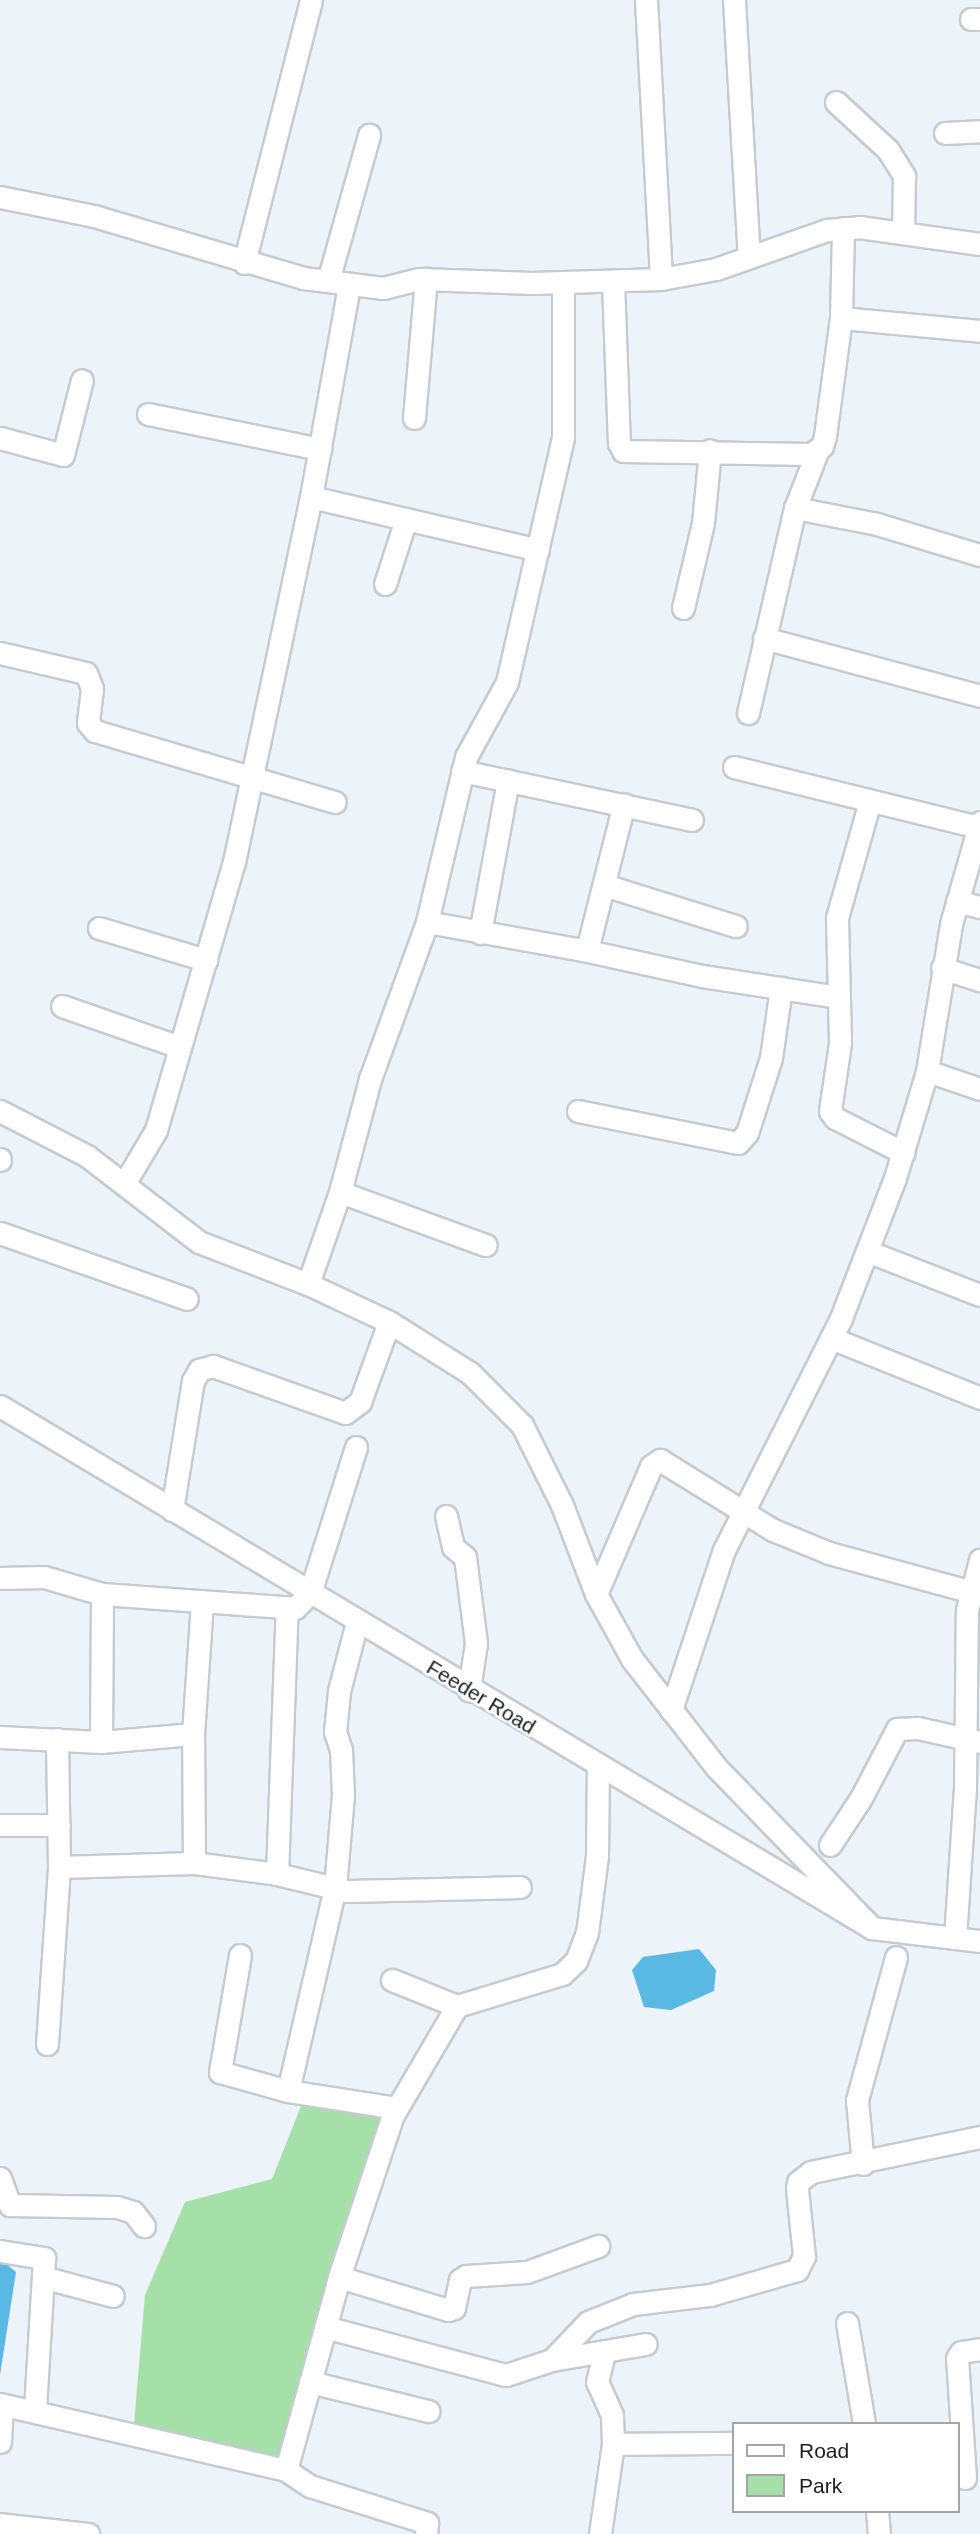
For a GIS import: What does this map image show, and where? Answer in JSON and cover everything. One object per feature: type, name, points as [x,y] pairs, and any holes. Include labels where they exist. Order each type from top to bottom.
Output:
[{"type":"street","points":[[244,262],[311,0]]},
{"type":"street","points":[[646,0],[661,279]]},
{"type":"street","points":[[734,0],[750,257]]},
{"type":"street","points":[[836,102],[888,150],[904,176],[903,233]]},
{"type":"street","points":[[945,133],[980,131]]},
{"type":"street","points":[[124,1184],[156,1130],[206,960],[252,778],[320,449],[339,284],[369,135]]},
{"type":"street","points":[[0,197],[94,216],[244,262],[339,284],[383,288],[426,279],[564,282],[661,279],[750,257],[843,228],[980,244]]},
{"type":"street","points":[[748,713],[795,508],[825,436],[841,318],[843,228]]},
{"type":"street","points":[[414,418],[426,279]]},
{"type":"street","points":[[613,281],[619,443],[623,451],[817,452]]},
{"type":"street","points":[[308,1284],[340,1192],[370,1079],[427,922],[462,771],[506,682],[563,438],[564,282]]},
{"type":"street","points":[[841,318],[980,331]]},
{"type":"street","points":[[0,438],[63,455],[82,380]]},
{"type":"street","points":[[148,414],[320,449]]},
{"type":"street","points":[[683,608],[703,523],[709,450]]},
{"type":"street","points":[[311,497],[405,522],[538,550]]},
{"type":"street","points":[[795,508],[877,524],[980,555]]},
{"type":"street","points":[[385,584],[405,522]]},
{"type":"street","points":[[764,638],[980,695]]},
{"type":"street","points":[[0,653],[86,673],[92,689],[88,723],[95,731],[335,802]]},
{"type":"street","points":[[671,1710],[724,1550],[831,1338],[904,1153],[927,1071],[942,968],[957,901],[979,825],[734,767]]},
{"type":"street","points":[[462,771],[692,820]]},
{"type":"street","points":[[480,933],[508,781]]},
{"type":"street","points":[[870,801],[837,918],[839,1054],[831,1114],[904,1153]]},
{"type":"street","points":[[583,950],[604,885],[624,804]]},
{"type":"street","points":[[604,885],[736,926]]},
{"type":"street","points":[[957,901],[980,907]]},
{"type":"street","points":[[427,922],[837,997]]},
{"type":"street","points":[[99,928],[206,960]]},
{"type":"street","points":[[942,968],[980,980]]},
{"type":"street","points":[[579,1111],[738,1143],[747,1133],[771,1058],[781,988]]},
{"type":"street","points":[[62,1006],[180,1046]]},
{"type":"street","points":[[927,1071],[980,1089]]},
{"type":"street","points":[[0,1111],[87,1156],[199,1242],[308,1284],[388,1322],[470,1373],[522,1425],[562,1505],[596,1594],[632,1659],[716,1767],[872,1928]]},
{"type":"street","points":[[340,1192],[486,1245]]},
{"type":"street","points":[[0,1233],[187,1299]]},
{"type":"street","points":[[867,1251],[980,1295]]},
{"type":"street","points":[[172,1510],[193,1381],[200,1370],[213,1366],[345,1413],[360,1402],[388,1322]]},
{"type":"street","points":[[831,1338],[980,1398]]},
{"type":"street","name":"Feeder Road","points":[[0,1406],[469,1690],[872,1928],[980,1941]]},
{"type":"street","points":[[0,1578],[44,1577],[102,1594],[295,1608],[310,1593],[356,1447]]},
{"type":"street","points":[[596,1594],[655,1462],[672,1464],[773,1530],[816,1548],[976,1573],[973,1742],[955,1938]]},
{"type":"street","points":[[446,1516],[453,1547],[465,1556],[476,1643],[469,1690]]},
{"type":"street","points":[[101,1742],[102,1594]]},
{"type":"street","points":[[194,1863],[193,1734],[202,1601]]},
{"type":"street","points":[[277,1874],[288,1607]]},
{"type":"street","points":[[288,2091],[335,1888],[343,1781],[335,1732],[339,1691],[357,1622]]},
{"type":"street","points":[[830,1845],[861,1798],[897,1729],[918,1728],[973,1742]]},
{"type":"street","points":[[0,1737],[101,1742],[193,1734]]},
{"type":"street","points":[[47,2044],[59,1867],[57,1739]]},
{"type":"street","points":[[392,1980],[457,2006],[562,1974],[576,1961],[587,1933],[597,1856],[598,1767]]},
{"type":"street","points":[[0,1825],[59,1825]]},
{"type":"street","points":[[59,1867],[194,1863],[277,1874],[335,1888],[520,1887]]},
{"type":"street","points":[[240,1955],[220,2072],[288,2091],[397,2108]]},
{"type":"street","points":[[863,2164],[857,2100],[896,1957]]},
{"type":"street","points":[[286,2470],[339,2277],[397,2108],[457,2006]]},
{"type":"street","points":[[552,2360],[589,2322],[633,2304],[709,2295],[797,2270],[804,2256],[798,2182],[811,2172],[863,2164],[980,2137]]},
{"type":"street","points":[[0,2178],[10,2204],[117,2207],[133,2212],[144,2226]]},
{"type":"street","points":[[339,2277],[448,2311],[454,2308],[460,2280],[466,2276],[527,2272],[598,2246]]},
{"type":"street","points":[[0,2251],[44,2258],[46,2278],[34,2411]]},
{"type":"street","points":[[46,2278],[113,2296]]},
{"type":"street","points":[[847,2323],[864,2422]]},
{"type":"street","points":[[325,2327],[484,2372],[506,2375],[552,2360],[646,2344]]},
{"type":"street","points":[[967,2477],[957,2357],[961,2352],[980,2349]]},
{"type":"street","points":[[600,2534],[613,2444],[612,2415],[597,2382],[605,2351]]},
{"type":"street","points":[[310,2382],[428,2411]]},
{"type":"street","points":[[0,2442],[1,2405],[34,2411],[286,2470],[310,2486],[427,2523],[426,2534]]},
{"type":"street","points":[[613,2444],[732,2443]]},
{"type":"street","points":[[877,2513],[878,2534]]},
{"type":"street","points":[[0,2524],[88,2534]]},
{"type":"green space","points":[[303,2101],[388,2110],[281,2463],[134,2424],[145,2295],[185,2202],[272,2179]]},
{"type":"water","points":[[699,1949],[716,1970],[714,1991],[671,2010],[644,2007],[632,1970],[643,1957]]},
{"type":"water","points":[[0,2259],[16,2272],[0,2375]]}]
